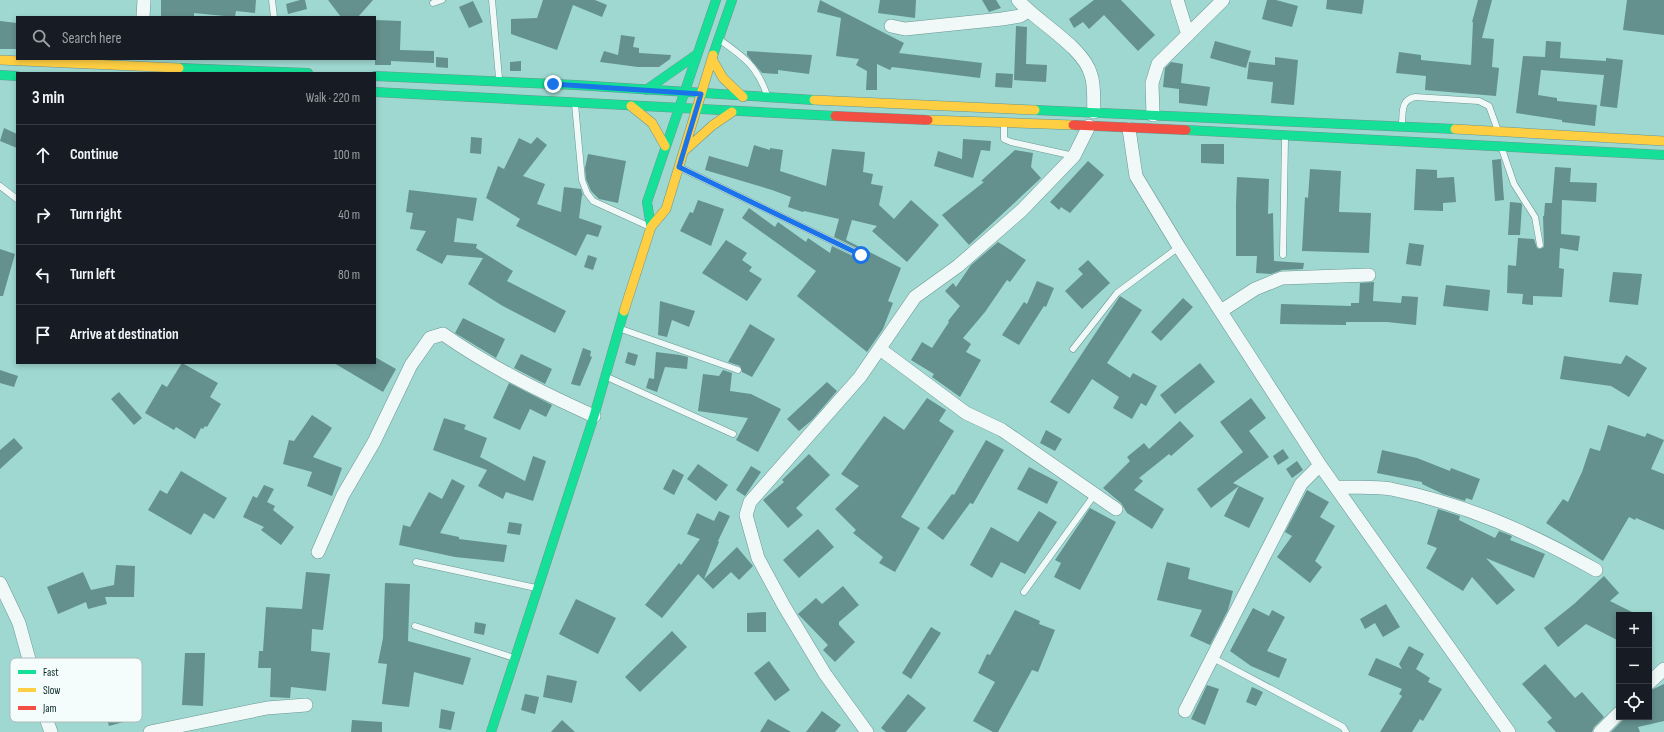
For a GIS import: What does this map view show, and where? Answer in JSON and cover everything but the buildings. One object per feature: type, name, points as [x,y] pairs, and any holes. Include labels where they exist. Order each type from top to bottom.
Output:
[{"type":"main road","points":[[651,227],[647,202],[677,109],[716,0]]},
{"type":"main road","points":[[491,732],[594,416],[619,328],[651,227],[666,209],[718,38],[732,0]]},
{"type":"main road","points":[[646,90],[696,55]]},
{"type":"main road","points":[[712,59],[723,78],[743,97]]},
{"type":"main road","points":[[0,60],[142,63],[283,69],[302,72]]},
{"type":"main road","points":[[0,75],[16,76]]},
{"type":"main road","points":[[376,76],[683,92],[743,97],[1094,112],[1664,141]]},
{"type":"main road","points":[[376,92],[732,112],[1089,126],[1664,155]]},
{"type":"main road","points":[[631,106],[649,117],[660,132],[665,146]]},
{"type":"main road","points":[[684,151],[713,125],[732,112]]},
{"type":"main road","points":[[1642,140],[1642,154]]},
{"type":"street","points":[[143,16],[144,0]]},
{"type":"street","points":[[1018,0],[1028,11],[1077,51],[1092,75],[1094,112]]},
{"type":"street","points":[[1178,0],[1188,35]]},
{"type":"street","points":[[1153,115],[1152,83],[1158,64],[1223,0]]},
{"type":"street","points":[[891,26],[905,29],[1002,19],[1020,16],[1028,11]]},
{"type":"street","points":[[867,732],[826,674],[784,606],[758,558],[746,515],[750,502],[860,378],[915,297],[958,266],[1022,210],[1074,156],[1089,126]]},
{"type":"street","points":[[1130,129],[1136,176],[1180,248],[1320,465],[1509,732]]},
{"type":"street","points":[[1221,310],[1256,289],[1282,278],[1368,275]]},
{"type":"street","points":[[318,552],[343,495],[374,442],[411,365],[430,338],[443,334],[464,349],[539,391],[594,416]]},
{"type":"street","points":[[880,349],[966,413],[1002,430],[1116,509]]},
{"type":"street","points":[[1185,711],[1301,484],[1320,465]]},
{"type":"street","points":[[1336,487],[1389,489],[1466,508],[1545,542],[1596,570]]},
{"type":"street","points":[[0,583],[19,623],[28,658]]},
{"type":"street","points":[[1652,680],[1664,668]]},
{"type":"street","points":[[150,732],[267,708],[306,705]]},
{"type":"street","points":[[1600,732],[1616,716]]},
{"type":"street","points":[[47,722],[51,732]]},
{"type":"lane","points":[[272,0],[274,16]]},
{"type":"lane","points":[[433,3],[442,0]]},
{"type":"lane","points":[[492,0],[499,82]]},
{"type":"lane","points":[[718,38],[743,56],[756,69],[768,98]]},
{"type":"lane","points":[[1402,127],[1403,104],[1408,99],[1415,97],[1479,101],[1489,106],[1514,184],[1535,217],[1540,245]]},
{"type":"lane","points":[[574,102],[582,180],[587,193],[593,201],[651,227]]},
{"type":"lane","points":[[1004,123],[1004,139],[1011,142],[1074,156]]},
{"type":"lane","points":[[1283,255],[1285,136]]},
{"type":"lane","points":[[679,167],[861,255]]},
{"type":"lane","points":[[0,186],[16,198]]},
{"type":"lane","points":[[1073,349],[1118,293],[1180,248]]},
{"type":"lane","points":[[619,328],[738,370]]},
{"type":"lane","points":[[606,376],[733,434]]},
{"type":"lane","points":[[1024,592],[1095,494]]},
{"type":"lane","points":[[416,562],[538,588]]},
{"type":"lane","points":[[415,626],[515,658]]},
{"type":"lane","points":[[1212,658],[1343,726],[1346,732]]},
{"type":"traffic: fast","points":[[651,227],[647,202],[716,0]]},
{"type":"traffic: fast","points":[[713,55],[732,0]]},
{"type":"traffic: fast","points":[[646,90],[696,55]]},
{"type":"traffic: fast","points":[[179,68],[282,72]]},
{"type":"traffic: fast","points":[[0,75],[16,76]]},
{"type":"traffic: fast","points":[[376,76],[576,85],[814,100]]},
{"type":"traffic: fast","points":[[376,92],[835,116]]},
{"type":"traffic: fast","points":[[1035,110],[1455,129]]},
{"type":"traffic: fast","points":[[1186,130],[1664,155]]},
{"type":"traffic: fast","points":[[491,732],[594,416],[624,311]]},
{"type":"traffic: slow","points":[[624,311],[651,227],[666,209],[713,55]]},
{"type":"traffic: slow","points":[[712,59],[723,78],[743,97]]},
{"type":"traffic: slow","points":[[0,60],[179,68]]},
{"type":"traffic: slow","points":[[814,100],[1035,110]]},
{"type":"traffic: slow","points":[[631,106],[652,123],[665,146]]},
{"type":"traffic: slow","points":[[684,151],[713,125],[732,112]]},
{"type":"traffic: slow","points":[[928,120],[1073,125]]},
{"type":"traffic: slow","points":[[1455,129],[1664,141]]},
{"type":"traffic: jam","points":[[835,116],[928,120]]},
{"type":"traffic: jam","points":[[1073,125],[1186,130]]},
{"type":"route","points":[[553,84],[701,94],[679,167],[861,255]]}]
